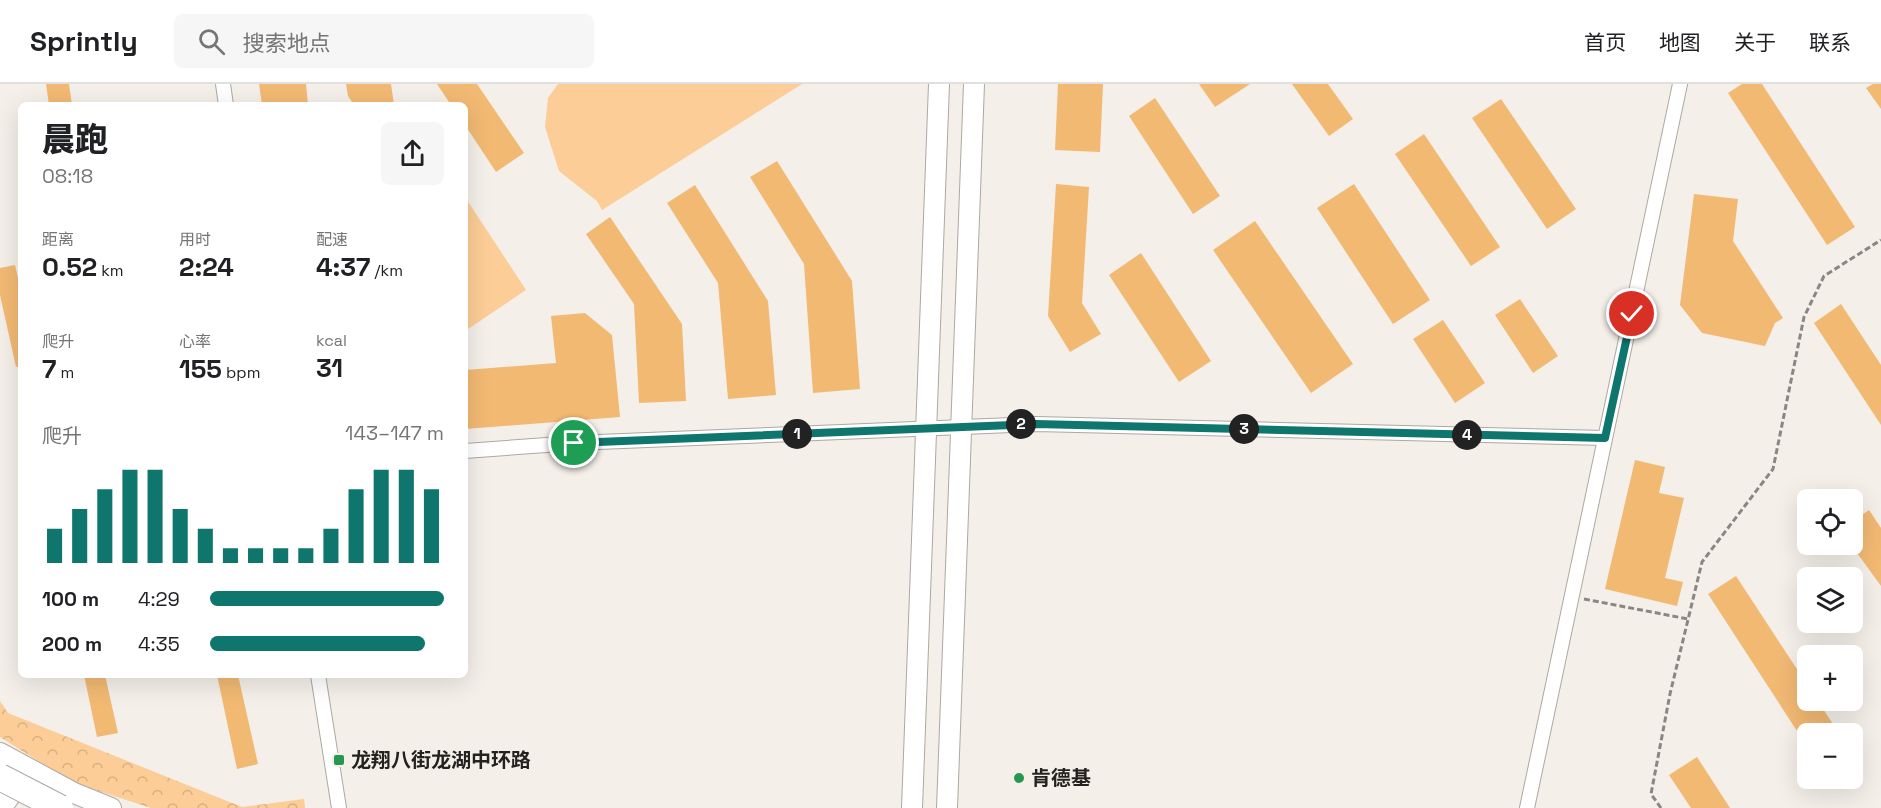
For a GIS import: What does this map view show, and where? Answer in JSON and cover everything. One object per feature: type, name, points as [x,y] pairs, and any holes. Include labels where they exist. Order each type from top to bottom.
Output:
[{"type":"highway","points":[[17,771],[60,808]]},
{"type":"street","points":[[223,84],[226,102]]},
{"type":"street","points":[[912,808],[939,84]]},
{"type":"street","points":[[947,808],[974,84]]},
{"type":"street","points":[[1527,808],[1680,84]]},
{"type":"street","points":[[468,451],[586,443],[1036,424],[1605,438]]},
{"type":"street","points":[[318,678],[339,808]]},
{"type":"street","points":[[0,753],[17,771],[111,808]]},
{"type":"street","points":[[0,796],[17,771]]},
{"type":"street","points":[[5,808],[17,771]]},
{"type":"path","points":[[1661,808],[1652,794],[1670,694],[1702,562],[1773,469],[1804,317],[1824,276],[1881,240]]},
{"type":"path","points":[[1572,596],[1688,619]]},
{"type":"green space","points":[[558,84],[802,84],[602,210],[597,201],[559,171],[545,127],[548,98]]},
{"type":"green space","points":[[468,202],[526,290],[468,329]]},
{"type":"green space","points":[[0,701],[8,713],[242,807],[304,799],[305,808],[151,808],[71,782],[0,737]]},
{"type":"building","points":[[46,84],[69,84],[72,102],[49,102]]},
{"type":"building","points":[[259,84],[306,84],[308,102],[262,102]]},
{"type":"building","points":[[346,84],[391,84],[394,102],[352,102],[348,96]]},
{"type":"building","points":[[437,84],[477,84],[524,153],[496,172],[468,130],[468,102],[449,102]]},
{"type":"building","points":[[1058,84],[1103,84],[1100,152],[1055,150]]},
{"type":"building","points":[[1199,84],[1250,84],[1215,107]]},
{"type":"building","points":[[1292,84],[1328,84],[1353,119],[1329,136]]},
{"type":"building","points":[[1742,84],[1762,84],[1855,227],[1827,245],[1728,93]]},
{"type":"building","points":[[1873,84],[1881,84],[1881,109],[1866,88]]},
{"type":"building","points":[[1155,98],[1220,196],[1193,214],[1129,116]]},
{"type":"building","points":[[1501,99],[1576,209],[1547,229],[1472,118]]},
{"type":"building","points":[[1424,134],[1500,247],[1471,266],[1395,154]]},
{"type":"building","points":[[777,161],[852,281],[860,389],[813,393],[804,264],[750,177]]},
{"type":"building","points":[[1056,184],[1089,187],[1082,303],[1101,334],[1070,352],[1048,316]]},
{"type":"building","points":[[1354,184],[1430,300],[1393,324],[1317,208]]},
{"type":"building","points":[[695,185],[768,301],[776,395],[728,399],[718,283],[667,203]]},
{"type":"building","points":[[1694,194],[1738,199],[1733,241],[1783,318],[1775,323],[1765,346],[1702,333],[1680,305]]},
{"type":"building","points":[[610,217],[682,324],[686,401],[639,403],[634,304],[586,234]]},
{"type":"building","points":[[1255,221],[1353,364],[1311,393],[1213,250]]},
{"type":"building","points":[[1141,253],[1211,361],[1179,382],[1109,275]]},
{"type":"building","points":[[15,265],[18,278],[18,367],[16,367],[0,295],[0,268]]},
{"type":"building","points":[[1520,299],[1558,356],[1533,373],[1495,315]]},
{"type":"building","points":[[1841,304],[1881,365],[1881,425],[1814,323]]},
{"type":"building","points":[[585,313],[612,335],[620,417],[468,429],[468,370],[556,363],[551,316]]},
{"type":"building","points":[[1443,320],[1485,383],[1455,403],[1413,339]]},
{"type":"building","points":[[1635,460],[1665,467],[1659,493],[1684,498],[1665,578],[1683,582],[1677,606],[1605,589]]},
{"type":"building","points":[[1869,510],[1881,528],[1881,586],[1859,555],[1863,555],[1863,514]]},
{"type":"building","points":[[1736,576],[1797,669],[1797,711],[1824,711],[1832,723],[1797,723],[1797,731],[1708,594]]},
{"type":"building","points":[[85,678],[106,678],[118,733],[97,737]]},
{"type":"building","points":[[218,678],[239,678],[258,764],[237,769]]},
{"type":"building","points":[[1697,757],[1730,808],[1691,808],[1669,775]]},
{"type":"place","name":"龙翔八街龙湖中环路","points":[[339,760]]},
{"type":"place","name":"肯德基","points":[[1019,778]]},
{"type":"route","points":[[574,443],[1036,424],[1605,438],[1632,314]]}]
